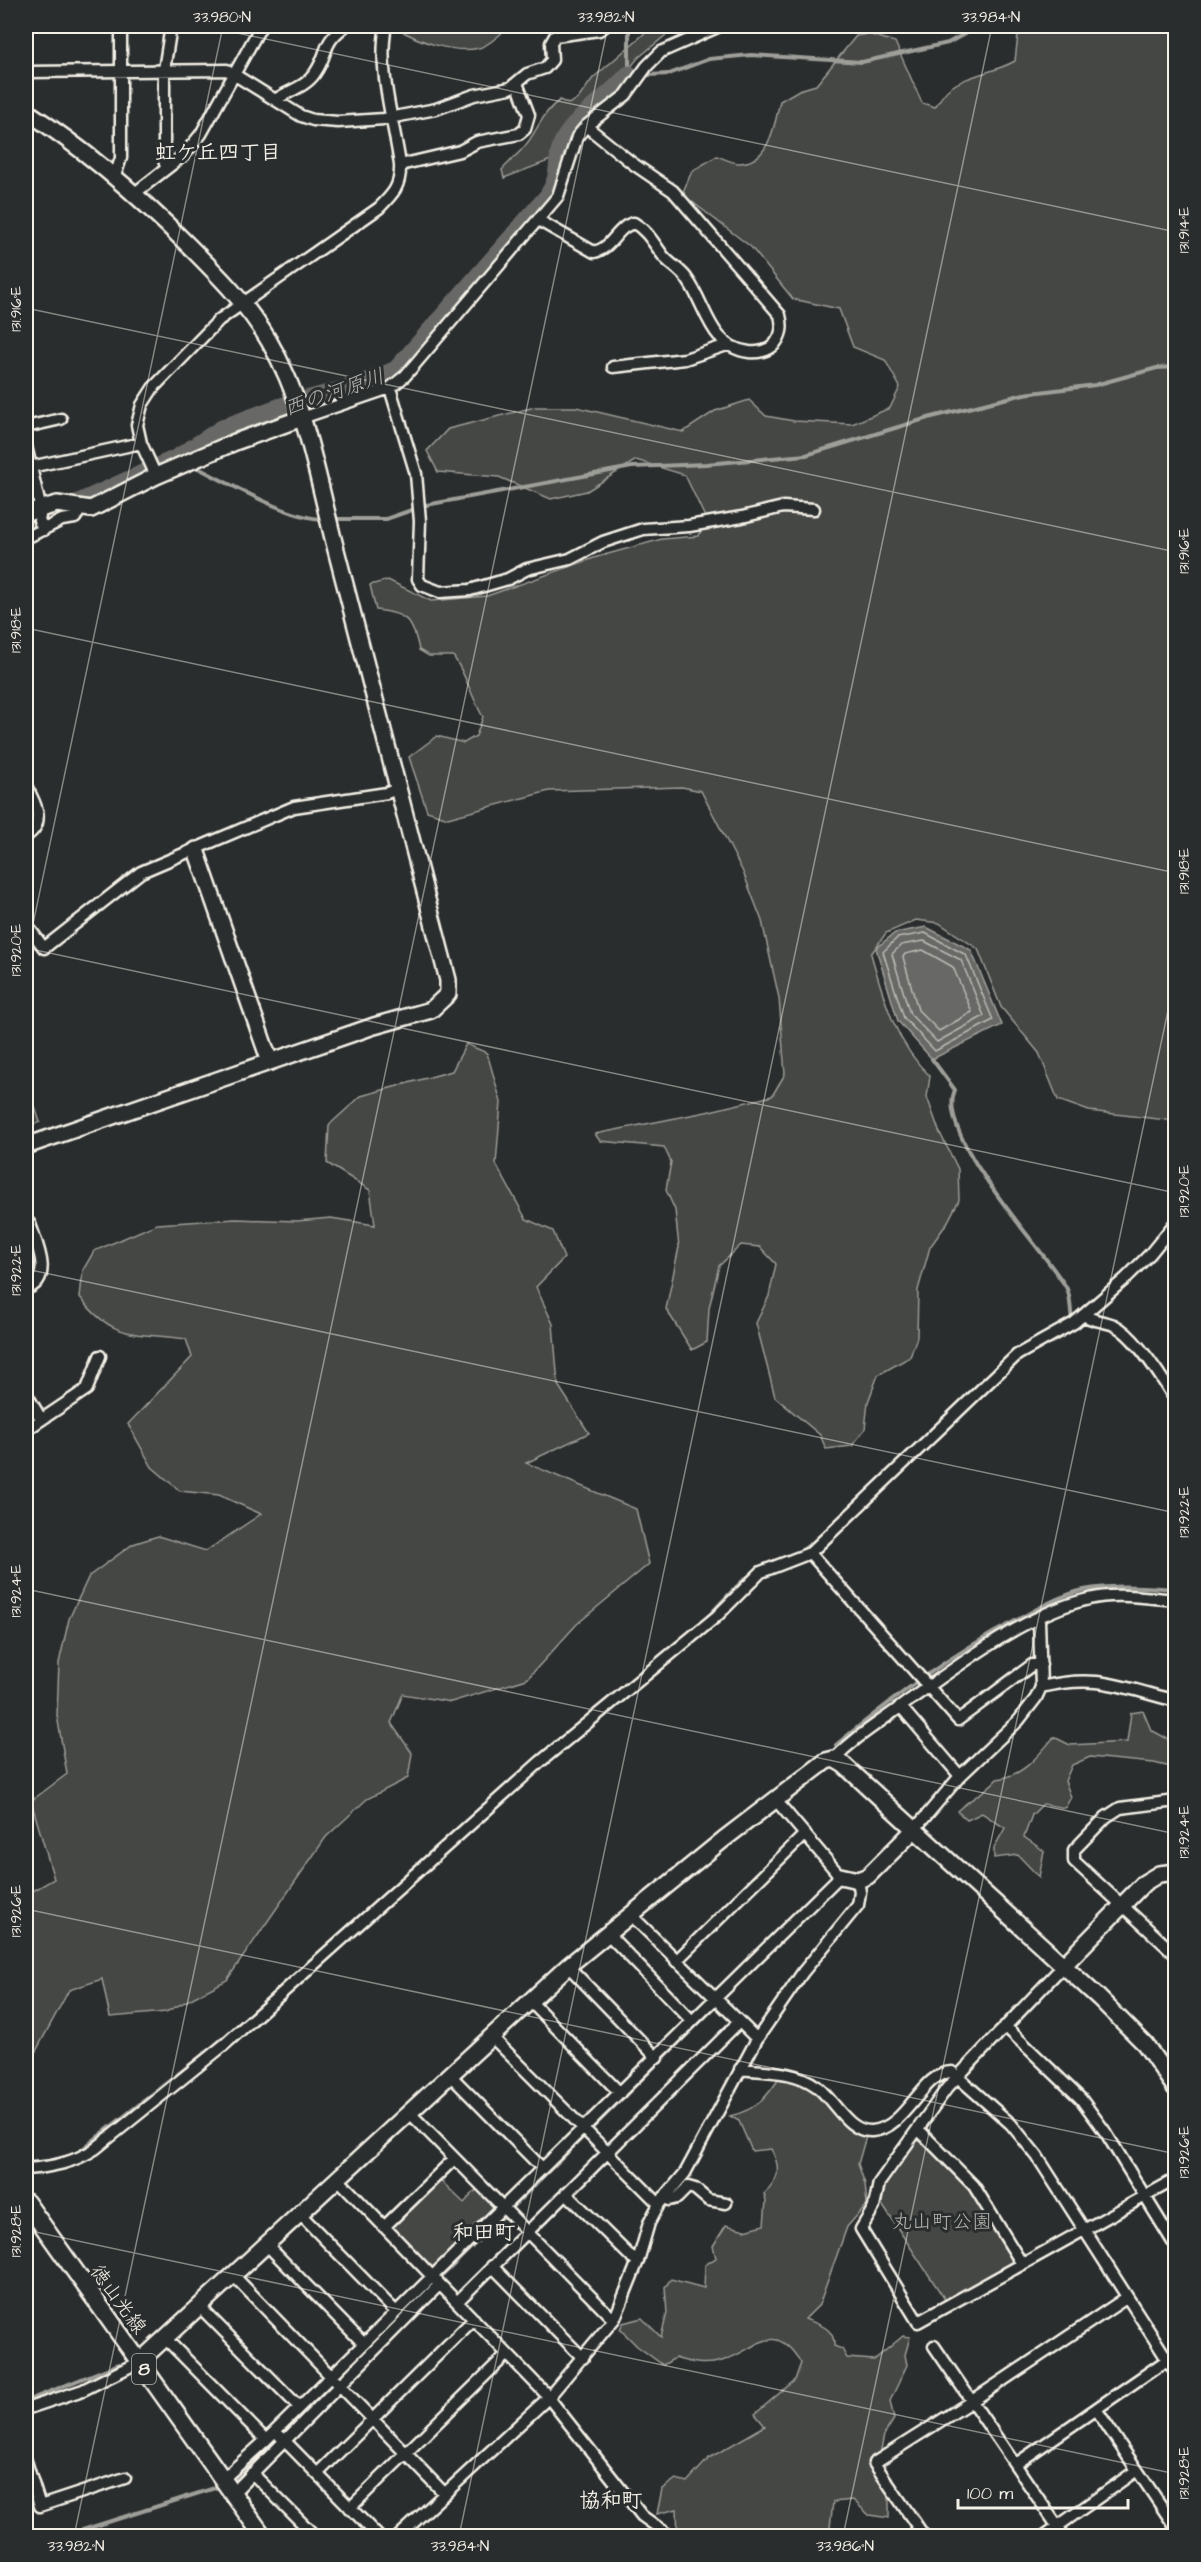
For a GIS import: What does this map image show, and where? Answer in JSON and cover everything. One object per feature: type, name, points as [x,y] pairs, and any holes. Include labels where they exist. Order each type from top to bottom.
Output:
[{"type":"main road","name":"徳山光線","points":[[26,2202],[263,2536]]},
{"type":"street","points":[[115,176],[121,158],[121,26]]},
{"type":"street","points":[[166,167],[164,159],[164,70],[171,26]]},
{"type":"street","points":[[135,192],[184,155],[201,134],[261,26]]},
{"type":"street","points":[[275,100],[304,84],[315,74],[327,42],[345,26]]},
{"type":"street","points":[[156,476],[141,443],[137,424],[142,405],[153,388],[219,320],[379,208],[396,191],[401,178],[384,65],[383,40],[386,26]]},
{"type":"street","points":[[26,72],[227,70],[275,100],[313,120],[338,122],[393,117],[436,109],[468,97],[510,88],[527,74],[545,68],[552,60],[551,43],[555,36],[599,30],[605,26]]},
{"type":"street","points":[[26,538],[38,520],[57,504],[91,509],[156,476],[235,442],[390,388],[405,375],[558,196],[577,137],[586,126],[626,95],[647,66],[661,52],[720,26]]},
{"type":"street","points":[[400,165],[460,152],[477,142],[519,134],[525,129],[529,115],[517,83]]},
{"type":"street","points":[[26,111],[135,192],[243,303],[269,341],[290,381],[302,418],[448,980],[448,994],[432,1010],[374,1026],[26,1146]]},
{"type":"street","points":[[538,220],[594,252],[602,251],[627,225],[634,223],[644,229],[665,257],[687,279],[702,313],[726,345],[751,353],[769,350],[779,339],[782,325],[780,315],[673,191],[632,163],[586,126]]},
{"type":"street","points":[[613,367],[685,360],[726,345]]},
{"type":"street","points":[[390,388],[416,474],[420,521],[418,579],[422,585],[440,592],[470,590],[508,579],[527,569],[570,559],[603,542],[643,529],[689,526],[783,507],[814,509]]},
{"type":"street","points":[[26,427],[61,419]]},
{"type":"street","points":[[28,467],[141,443]]},
{"type":"street","points":[[26,446],[38,520]]},
{"type":"street","points":[[26,786],[38,812],[36,824],[26,836]]},
{"type":"street","points":[[26,924],[44,948],[141,872],[294,807],[399,788]]},
{"type":"street","points":[[196,850],[270,1062]]},
{"type":"street","points":[[26,1220],[30,1224],[43,1264],[41,1277],[32,1287],[26,1288]]},
{"type":"street","points":[[26,2169],[77,2160],[113,2135],[224,2045],[540,1762],[717,1616],[761,1572],[810,1553],[1017,1355],[1074,1323],[1150,1254],[1176,1222]]},
{"type":"street","points":[[1083,1315],[1114,1326],[1125,1334],[1161,1376],[1176,1401]]},
{"type":"street","points":[[26,1430],[87,1389],[100,1356]]},
{"type":"street","points":[[26,1394],[41,1419]]},
{"type":"street","points":[[810,1553],[918,1678],[929,1686],[958,1720],[1032,1665],[1041,1665]]},
{"type":"street","points":[[26,2409],[83,2390],[124,2372],[139,2362],[408,2111],[568,1966],[775,1799],[826,1761],[834,1759],[851,1741],[929,1686],[1040,1619],[1088,1599],[1104,1596],[1176,1600]]},
{"type":"street","points":[[775,1799],[840,1876],[858,1880],[868,1876],[914,1830],[960,1776],[1019,1720],[1036,1698],[1041,1687],[1040,1619]]},
{"type":"street","points":[[1041,1687],[1066,1681],[1103,1681],[1169,1700],[1176,1699]]},
{"type":"street","points":[[901,1707],[960,1776]]},
{"type":"street","points":[[834,1759],[1063,1966],[1145,2044],[1176,2089]]},
{"type":"street","points":[[1176,1801],[1120,1808],[1106,1817],[1074,1850],[1074,1861],[1176,1955]]},
{"type":"street","points":[[676,1961],[805,1834]]},
{"type":"street","points":[[1176,1872],[1159,1874],[1144,1883],[956,2078],[879,2183],[874,2207],[861,2229],[918,2322],[1176,2179]]},
{"type":"street","points":[[228,2486],[266,2440],[395,2311],[657,2058],[840,1876]]},
{"type":"street","points":[[399,2536],[548,2398],[615,2318],[638,2261],[649,2223],[662,2201],[691,2164],[757,2039],[803,1972],[858,1905],[860,1892],[858,1880]]},
{"type":"street","points":[[631,1914],[715,2000],[757,2039]]},
{"type":"street","points":[[607,1934],[693,2021]]},
{"type":"street","points":[[568,1966],[657,2058]]},
{"type":"street","points":[[530,2001],[620,2093]]},
{"type":"street","points":[[457,2302],[739,2022]]},
{"type":"street","points":[[1005,2026],[1081,2099],[1106,2133],[1143,2197],[1176,2247]]},
{"type":"street","points":[[492,2036],[606,2153],[662,2201],[677,2198],[688,2187],[695,2189],[708,2200],[726,2203]]},
{"type":"street","points":[[740,2069],[762,2069],[800,2078],[825,2093],[845,2117],[858,2127],[870,2131],[887,2127],[912,2105],[932,2080],[945,2072],[952,2072],[956,2078],[1011,2124],[1037,2156],[1176,2373]]},
{"type":"street","points":[[450,2075],[542,2168]]},
{"type":"street","points":[[408,2111],[526,2232],[609,2315],[615,2318]]},
{"type":"street","points":[[918,2129],[974,2186],[1022,2264]]},
{"type":"street","points":[[384,2227],[454,2159]]},
{"type":"street","points":[[338,2178],[430,2277],[474,2319],[548,2398],[642,2516],[670,2536]]},
{"type":"street","points":[[566,2193],[631,2257],[638,2261]]},
{"type":"street","points":[[299,2213],[395,2311]]},
{"type":"street","points":[[266,2244],[363,2343]]},
{"type":"street","points":[[492,2266],[583,2358]]},
{"type":"street","points":[[233,2275],[445,2494]]},
{"type":"street","points":[[228,2486],[252,2473],[439,2285]]},
{"type":"street","points":[[924,2536],[874,2463],[972,2401],[1126,2298]]},
{"type":"street","points":[[199,2306],[299,2407]]},
{"type":"street","points":[[318,2473],[474,2319]]},
{"type":"street","points":[[165,2338],[266,2440]]},
{"type":"street","points":[[934,2346],[1061,2532]]},
{"type":"street","points":[[350,2508],[507,2354]]},
{"type":"street","points":[[1016,2464],[1167,2360]]},
{"type":"street","points":[[1096,2409],[1176,2528]]},
{"type":"street","points":[[275,2432],[378,2536]]},
{"type":"street","points":[[26,2461],[40,2506],[125,2478]]},
{"type":"street","points":[[1044,2536],[1061,2532],[1137,2470]]},
{"type":"street","points":[[252,2473],[315,2536]]},
{"type":"green space","points":[[398,26],[509,26],[479,48],[458,49],[425,42],[405,33],[397,28]]},
{"type":"green space","points":[[653,26],[691,26],[666,35],[638,58],[606,98],[577,121],[551,160],[504,178],[502,170],[530,140],[554,104],[560,100],[568,104],[578,99],[593,78]]},
{"type":"green space","points":[[1019,26],[1175,26],[1175,1121],[1089,1111],[1058,1100],[1039,1053],[1001,1007],[978,949],[939,923],[916,920],[886,933],[871,954],[886,1004],[899,1035],[930,1076],[927,1097],[939,1131],[958,1169],[959,1200],[947,1223],[930,1247],[918,1290],[917,1337],[910,1357],[878,1375],[868,1402],[865,1429],[852,1446],[826,1449],[820,1435],[775,1397],[756,1323],[769,1296],[776,1264],[760,1247],[741,1245],[719,1266],[709,1308],[707,1342],[692,1350],[666,1309],[679,1247],[675,1210],[666,1190],[671,1162],[664,1147],[600,1141],[595,1134],[772,1096],[785,1074],[779,998],[762,921],[743,872],[701,791],[682,787],[549,791],[448,818],[427,811],[409,757],[437,736],[464,743],[476,736],[483,717],[453,656],[429,656],[419,650],[411,625],[406,620],[395,613],[376,610],[370,585],[388,580],[431,601],[487,596],[597,557],[662,539],[699,536],[705,517],[685,475],[636,460],[587,491],[551,499],[499,477],[438,472],[427,451],[448,429],[535,407],[576,407],[683,432],[715,411],[749,400],[766,416],[794,421],[852,424],[890,408],[900,387],[885,360],[853,347],[839,309],[793,299],[751,247],[682,194],[692,171],[717,156],[739,163],[758,156],[773,130],[780,101],[799,90],[816,85],[856,36],[868,34],[895,42],[922,103],[935,107],[946,92],[957,83],[1015,61]]},
{"type":"green space","points":[[466,1044],[487,1053],[501,1102],[496,1164],[526,1219],[553,1231],[564,1258],[536,1287],[553,1324],[558,1385],[589,1433],[526,1463],[636,1509],[649,1564],[577,1624],[527,1679],[451,1702],[403,1694],[391,1723],[412,1753],[408,1778],[367,1799],[326,1837],[227,1980],[166,2012],[110,2017],[102,1979],[69,1990],[36,2051],[26,2062],[26,1895],[54,1879],[31,1801],[67,1774],[57,1715],[59,1663],[69,1619],[89,1576],[133,1544],[158,1536],[206,1551],[261,1514],[219,1495],[180,1491],[152,1467],[128,1424],[192,1357],[186,1339],[127,1332],[104,1322],[80,1297],[83,1270],[94,1251],[157,1224],[236,1219],[297,1221],[331,1218],[375,1225],[370,1190],[327,1163],[329,1125],[361,1096],[452,1071]]},
{"type":"green space","points":[[26,1080],[40,1122],[26,1127]]},
{"type":"green space","points":[[1143,1711],[1151,1730],[1175,1743],[1175,1768],[1154,1763],[1090,1757],[1072,1765],[1065,1781],[1071,1797],[1065,1808],[1043,1804],[1032,1815],[1024,1837],[1044,1851],[1039,1877],[1018,1855],[994,1858],[994,1848],[1005,1828],[982,1813],[967,1820],[957,1811],[997,1779],[1015,1774],[1022,1769],[1036,1758],[1054,1737],[1070,1745],[1127,1742],[1131,1713]]},
{"type":"green space","points":[[781,2076],[800,2080],[854,2127],[867,2133],[858,2164],[865,2184],[867,2204],[847,2227],[819,2305],[805,2319],[829,2331],[834,2340],[834,2346],[842,2349],[847,2358],[874,2360],[903,2336],[910,2337],[905,2355],[907,2365],[890,2401],[894,2419],[884,2435],[876,2475],[889,2493],[889,2518],[869,2515],[853,2500],[833,2502],[829,2536],[678,2536],[677,2509],[657,2514],[662,2489],[676,2479],[687,2482],[709,2458],[765,2426],[755,2414],[795,2380],[801,2363],[791,2349],[782,2342],[773,2340],[764,2341],[716,2363],[698,2363],[675,2358],[663,2365],[637,2346],[620,2329],[623,2323],[642,2318],[661,2337],[667,2313],[665,2287],[671,2279],[704,2288],[705,2265],[716,2258],[713,2246],[726,2225],[745,2230],[764,2225],[766,2201],[764,2194],[776,2178],[776,2162],[771,2149],[752,2151],[739,2121],[730,2116],[748,2110],[760,2102]]},
{"type":"green space","name":"丸山町公園","points":[[914,2140],[920,2141],[972,2193],[1012,2257],[1010,2265],[946,2301],[881,2203],[885,2186]]},
{"type":"green space","points":[[439,2179],[464,2203],[477,2189],[495,2205],[432,2271],[390,2226]]},
{"type":"water","points":[[926,927],[971,950],[1002,1025],[932,1059],[898,1021],[876,948],[895,933]]},
{"type":"waterway","points":[[629,26],[629,76],[669,74],[709,59],[751,55],[862,62],[948,43],[979,26]]},
{"type":"waterway","name":"西の河原川","points":[[26,532],[59,513],[178,459],[224,429],[281,408],[360,386],[397,371],[549,197],[557,180],[566,139],[580,122],[629,76]]},
{"type":"waterway","points":[[333,519],[386,519],[426,505],[632,467],[706,464],[806,455],[928,418],[1024,394],[1095,385],[1157,368],[1176,367]]},
{"type":"waterway","points":[[192,465],[277,507],[295,514],[326,519]]},
{"type":"waterway","points":[[932,1059],[955,1090],[953,1110],[960,1134],[975,1162],[1068,1290],[1072,1319]]},
{"type":"waterway","points":[[1149,1248],[1176,1213]]},
{"type":"waterway","points":[[797,1554],[820,1537]]},
{"type":"waterway","points":[[706,1619],[748,1577],[767,1564],[778,1560]]},
{"type":"waterway","points":[[836,1745],[879,1710],[946,1662],[993,1633],[1058,1599],[1075,1592],[1107,1587],[1176,1589]]},
{"type":"waterway","points":[[454,1832],[485,1805]]},
{"type":"waterway","points":[[26,2163],[51,2161],[76,2154],[215,2045],[306,1965]]},
{"type":"waterway","points":[[437,2281],[718,2004]]},
{"type":"waterway","points":[[26,2401],[119,2364]]},
{"type":"waterway","points":[[235,2481],[349,2369]]},
{"type":"waterway","points":[[64,2536],[218,2487]]},
{"type":"district","name":"虹ケ丘四丁目","points":[[218,152]]},
{"type":"district","name":"和田町","points":[[484,2232]]},
{"type":"district","name":"協和町","points":[[611,2500]]}]
